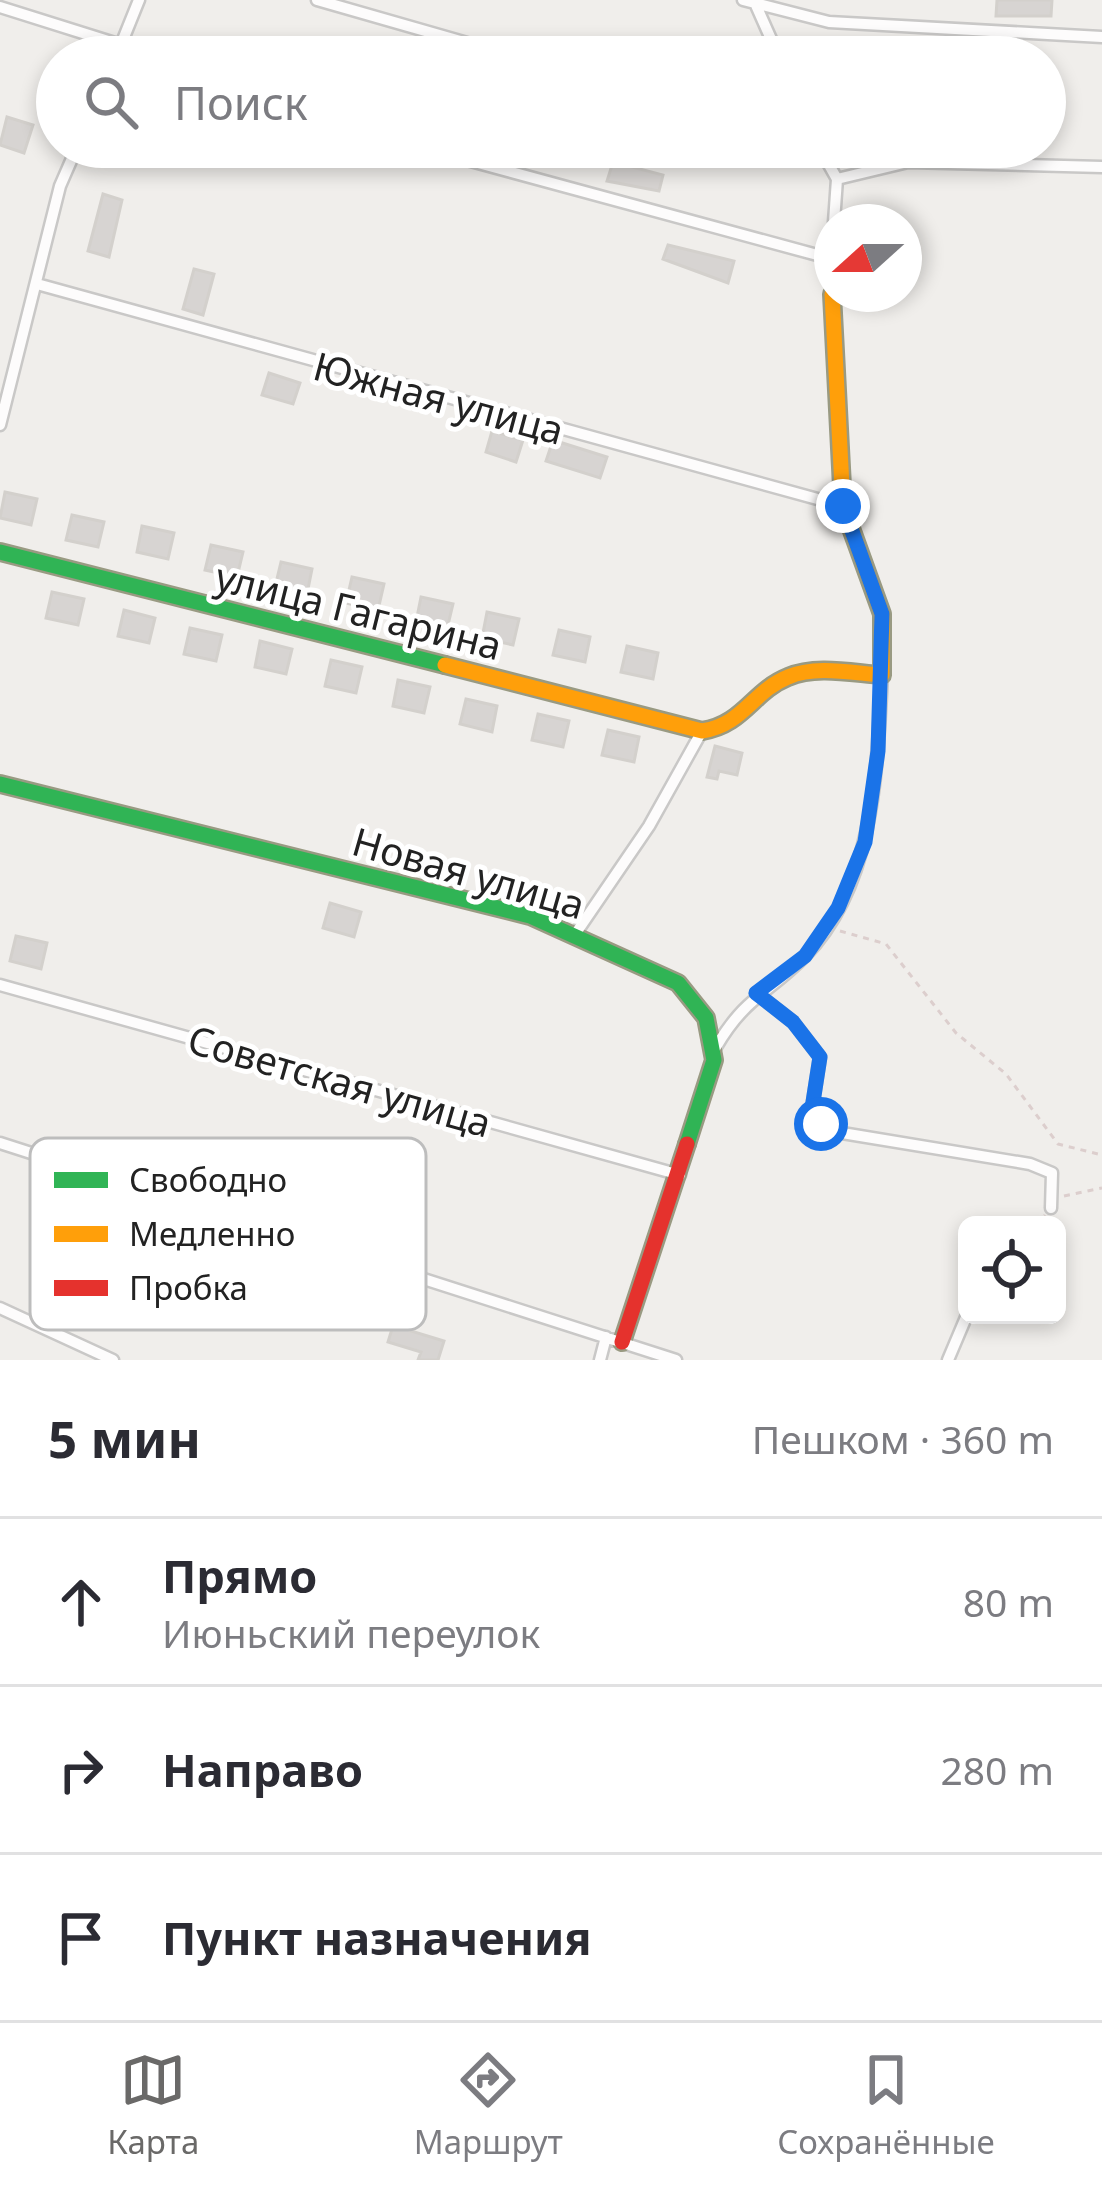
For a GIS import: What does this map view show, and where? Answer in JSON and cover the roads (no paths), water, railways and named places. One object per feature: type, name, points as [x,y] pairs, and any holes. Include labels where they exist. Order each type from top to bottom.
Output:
[{"type":"street","points":[[124,36],[139,0]]},
{"type":"street","points":[[317,0],[443,36]]},
{"type":"street","points":[[808,0],[808,17]]},
{"type":"street","points":[[751,1],[808,17],[1102,37]]},
{"type":"street","points":[[751,1],[768,36]]},
{"type":"street","points":[[0,7],[78,36]]},
{"type":"street","points":[[1066,165],[1102,166]]},
{"type":"street","points":[[0,425],[68,168]]},
{"type":"street","points":[[496,168],[814,255]]},
{"type":"street","points":[[831,168],[837,179],[835,204]]},
{"type":"street","points":[[837,179],[883,168]]},
{"type":"street","name":"Южная улица","points":[[38,284],[843,506]]},
{"type":"street","points":[[600,1360],[614,1340],[680,1175],[716,1047],[736,1012],[805,956],[824,928],[865,842],[882,614],[843,506],[833,312]]},
{"type":"street","name":"улица Гагарина","points":[[0,552],[702,731]]},
{"type":"street","points":[[576,933],[649,826],[702,731],[729,730],[783,678],[809,672],[881,675]]},
{"type":"street","name":"Новая улица","points":[[0,784],[530,916],[678,982],[706,1018],[716,1047]]},
{"type":"street","name":"Советская улица","points":[[0,985],[680,1175]]},
{"type":"street","points":[[756,993],[793,1022],[820,1057],[813,1102],[821,1124],[836,1132],[1030,1164],[1052,1173],[1051,1208]]},
{"type":"street","points":[[0,1143],[30,1153]]},
{"type":"street","points":[[426,1280],[676,1360]]},
{"type":"street","points":[[0,1308],[30,1322]]},
{"type":"street","points":[[948,1360],[964,1324]]},
{"type":"street","points":[[48,1330],[113,1360]]}]
